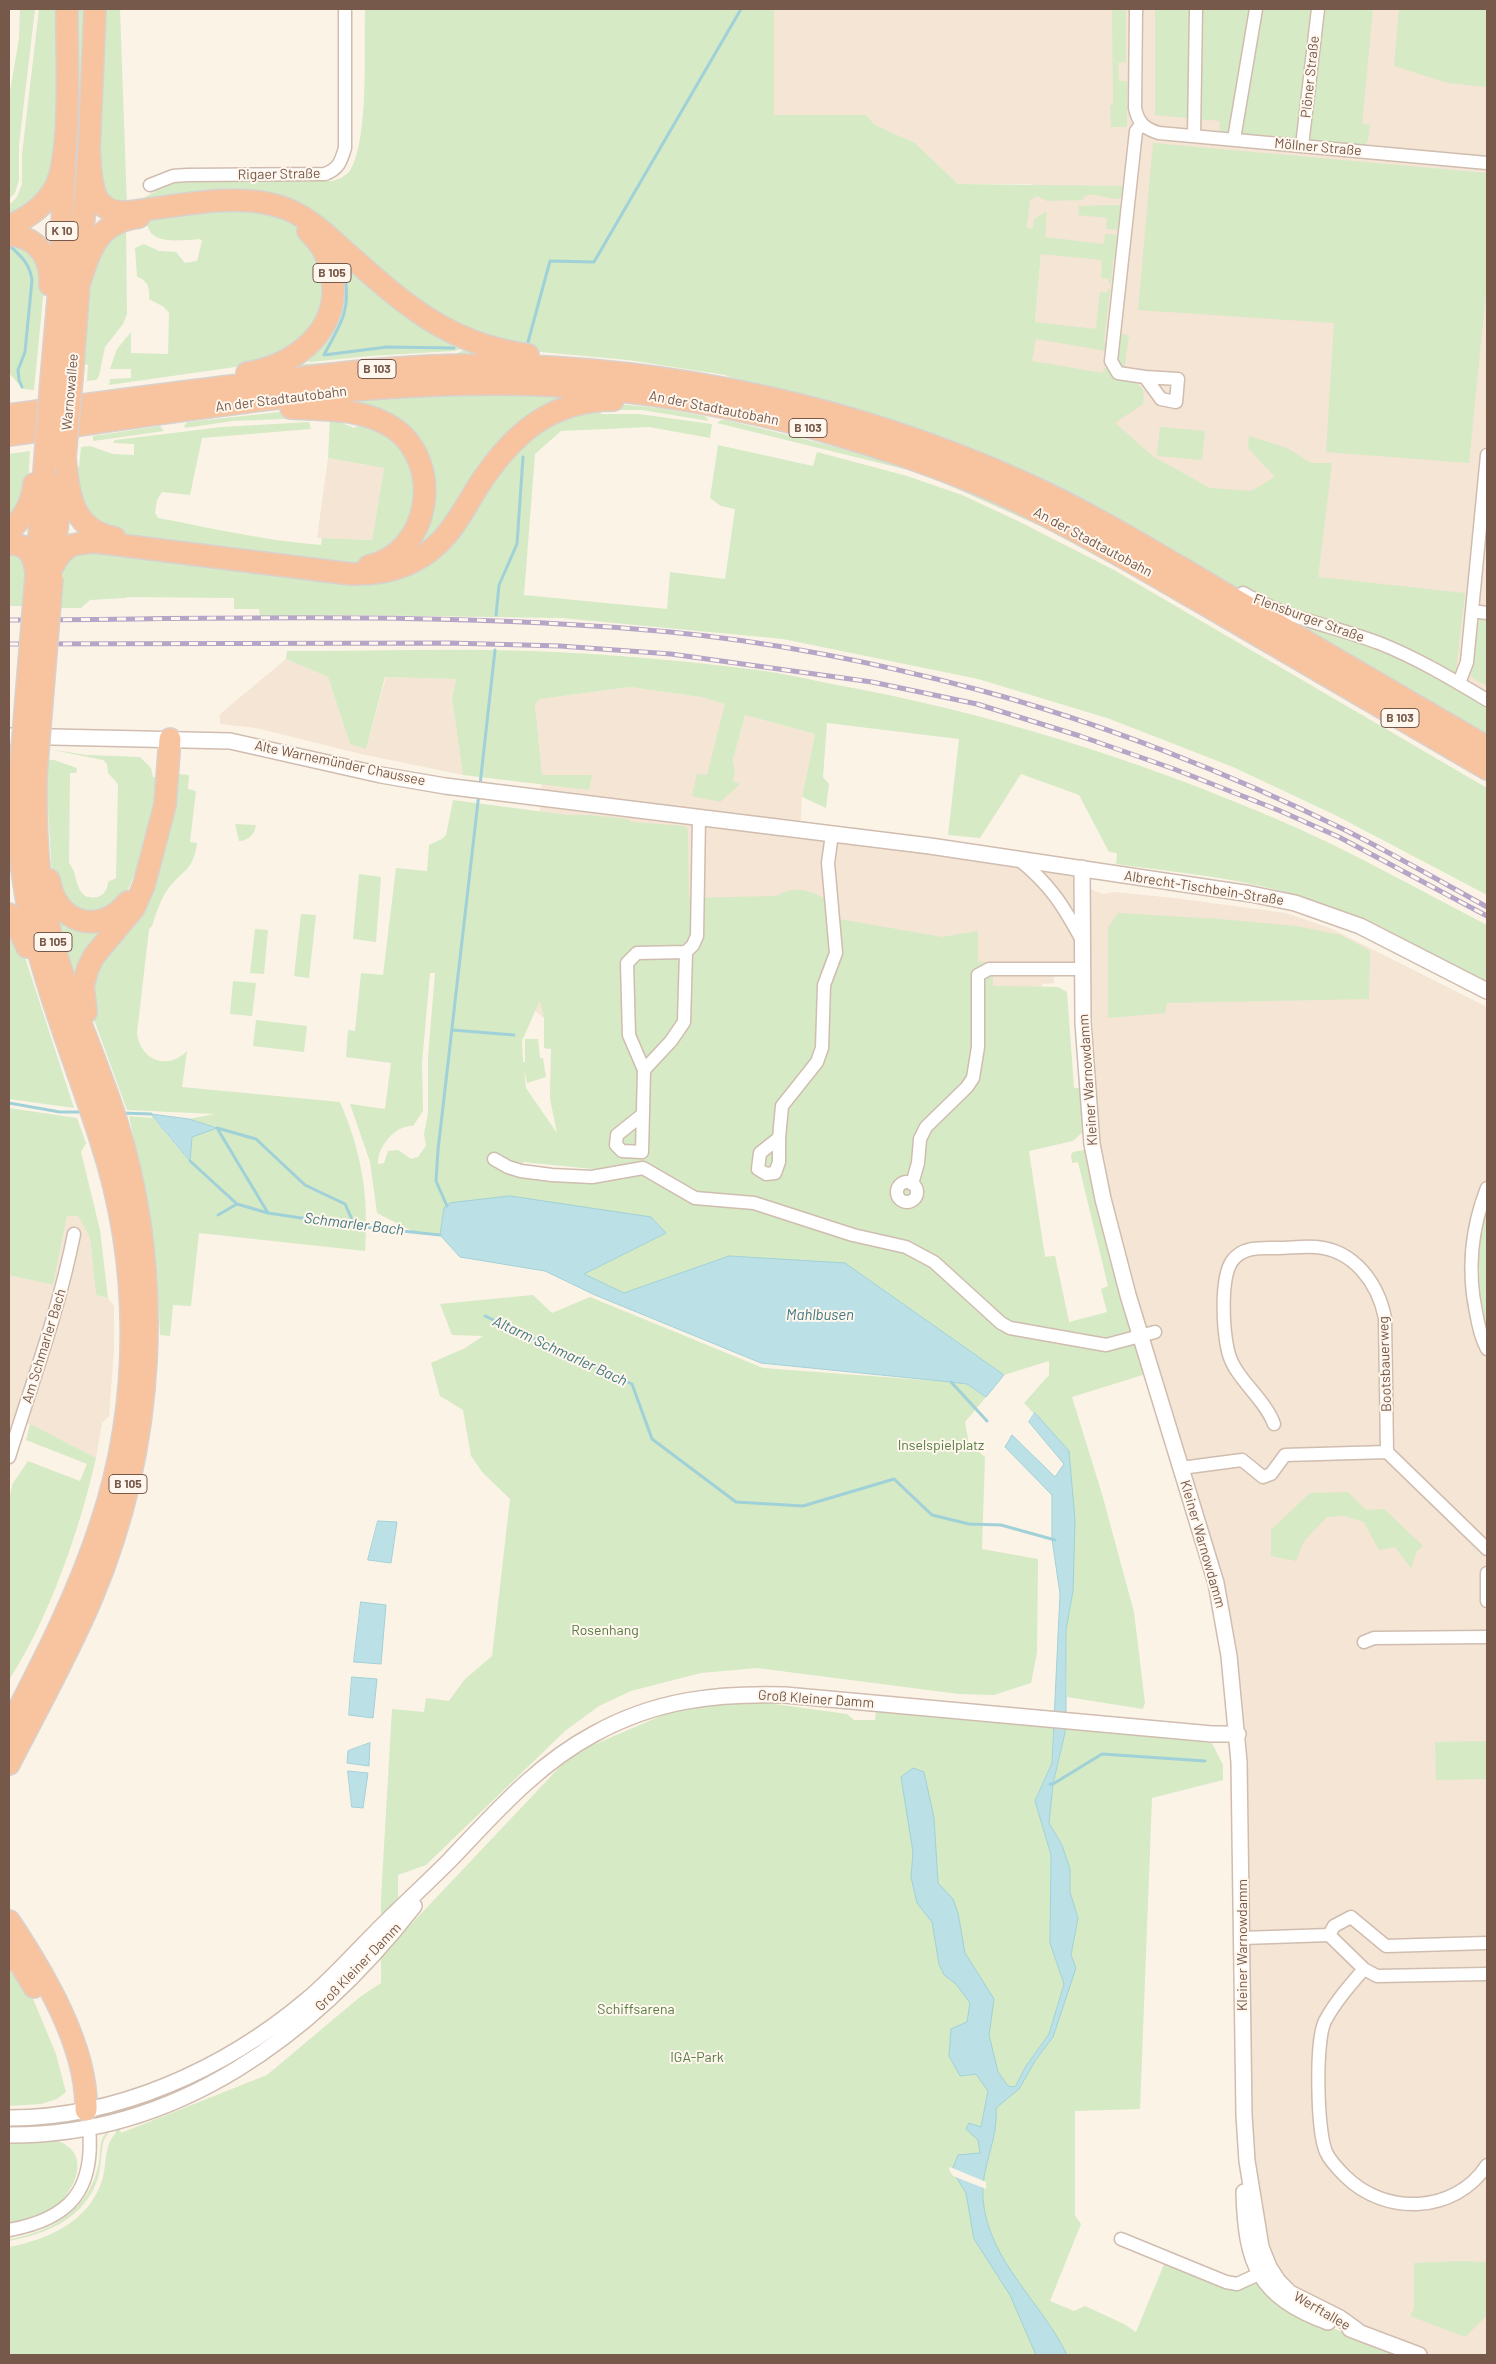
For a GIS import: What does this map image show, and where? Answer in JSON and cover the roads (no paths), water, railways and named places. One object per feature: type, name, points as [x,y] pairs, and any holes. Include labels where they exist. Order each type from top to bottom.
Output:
[{"type":"highway","name":"K 10","points":[[66,132],[67,9]]},
{"type":"highway","name":"Warnowallee","points":[[25,780],[58,458],[72,377],[89,150],[95,9]]},
{"type":"highway","points":[[9,226],[36,212],[56,186],[62,168],[66,132]]},
{"type":"highway","name":"Warnowallee","points":[[58,458],[51,381],[64,210],[66,132]]},
{"type":"highway","points":[[89,150],[95,196],[99,203],[109,210],[137,214],[242,200],[262,202],[288,209],[309,220],[402,303],[435,324],[470,342],[486,347],[536,356],[571,368]]},
{"type":"highway","name":"B 105","points":[[80,280],[90,249],[95,240],[104,231],[137,214],[230,207],[274,213],[291,220],[314,237],[326,257],[332,277],[332,300],[326,324],[304,350],[276,365],[255,372],[197,381],[183,392]]},
{"type":"highway","points":[[9,234],[19,235],[30,240],[45,255],[50,274],[48,312],[56,330]]},
{"type":"highway","name":"An der Stadtautobahn","points":[[9,415],[366,370],[484,365],[571,368],[657,376],[758,395],[873,425],[1014,479],[1104,522],[1487,747]]},
{"type":"highway","name":"An der Stadtautobahn","points":[[9,435],[367,389],[486,384],[543,385],[612,390],[676,399],[764,417],[867,444],[971,481],[1090,537],[1487,769]]},
{"type":"highway","points":[[47,574],[60,552],[67,547],[96,542],[351,574],[374,574],[394,570],[418,559],[442,540],[495,461],[515,438],[529,426],[553,413],[592,401],[613,400],[659,405],[676,399]]},
{"type":"highway","points":[[9,530],[22,517],[29,505],[34,478],[58,458],[70,499],[76,511],[91,529],[113,538],[350,568],[380,562],[388,558],[404,544],[418,525],[423,511],[425,480],[418,458],[401,435],[388,425],[351,412],[251,403]]},
{"type":"highway","name":"B 105","points":[[9,544],[15,543],[27,548],[34,561],[47,574]]},
{"type":"highway","points":[[98,1063],[96,1040],[82,996],[84,977],[94,956],[134,908],[144,885],[166,805],[170,739]]},
{"type":"highway","points":[[9,839],[25,780]]},
{"type":"highway","name":"B 105","points":[[12,1758],[92,1598],[123,1504],[138,1434],[145,1376],[147,1293],[131,1170],[98,1063],[58,961],[39,877],[35,814],[25,780]]},
{"type":"highway","name":"B 105","points":[[9,1728],[38,1672],[89,1558],[110,1494],[125,1415],[131,1319],[127,1260],[118,1202],[95,1122],[46,978],[23,888],[19,855],[25,780]]},
{"type":"highway","points":[[35,814],[43,829],[45,856],[52,893],[63,911],[77,920],[99,922],[119,912],[128,903],[147,870]]},
{"type":"highway","points":[[9,914],[18,927],[33,966],[46,978]]},
{"type":"highway","points":[[9,1781],[13,1773],[12,1758]]},
{"type":"highway","points":[[9,1921],[31,1955],[59,2007],[77,2056],[87,2092],[88,2119]]},
{"type":"highway","points":[[9,1954],[20,1965],[40,1998],[65,2062],[74,2095],[88,2119]]},
{"type":"street","name":"Rigaer Straße","points":[[150,185],[173,176],[326,174],[334,171],[340,163],[345,148],[345,9]]},
{"type":"street","points":[[1136,9],[1136,113],[1145,127],[1136,131],[1111,361],[1118,373],[1146,377]]},
{"type":"street","points":[[1194,136],[1196,9]]},
{"type":"street","points":[[1234,139],[1246,32],[1256,9]]},
{"type":"street","name":"Plöner Straße","points":[[1302,146],[1318,9]]},
{"type":"street","name":"Möllner Straße","points":[[1145,127],[1194,136],[1487,163]]},
{"type":"street","points":[[1459,684],[1467,662],[1487,455]]},
{"type":"street","name":"Flensburger Straße","points":[[1104,522],[1139,533],[1270,607],[1379,643],[1414,658],[1487,700]]},
{"type":"street","points":[[1472,611],[1487,613]]},
{"type":"street","name":"Alte Warnemünder Chaussee","points":[[9,736],[217,739],[253,744],[381,775],[474,790],[832,834],[1082,868]]},
{"type":"street","points":[[642,1115],[644,1070],[629,1035],[627,963],[637,953],[686,952],[694,945],[696,936],[699,817]]},
{"type":"street","points":[[778,1138],[782,1106],[817,1062],[822,1048],[824,985],[836,953],[828,862],[832,834]]},
{"type":"street","points":[[1017,858],[1040,877],[1056,895],[1083,942]]},
{"type":"street","name":"Kleiner Warnowdamm","points":[[1082,868],[1085,1074],[1092,1144],[1116,1250],[1148,1333],[1180,1468],[1216,1583],[1223,1614],[1238,1734],[1243,1938],[1242,2027],[1247,2161],[1264,2270]]},
{"type":"street","name":"Albrecht-Tischbein-Straße","points":[[1082,868],[1251,894],[1326,912],[1360,926],[1487,991]]},
{"type":"street","points":[[644,1070],[671,1041],[684,1022],[686,952]]},
{"type":"street","points":[[912,1184],[918,1164],[920,1138],[926,1127],[967,1087],[973,1078],[978,1048],[976,986],[978,975],[989,969],[1082,969]]},
{"type":"street","points":[[494,1159],[508,1167],[521,1171],[552,1175],[592,1176],[643,1168],[695,1198],[754,1203],[853,1235],[906,1247],[934,1262],[1000,1324],[1010,1328],[1106,1345],[1148,1333]]},
{"type":"street","points":[[1487,1188],[1472,1246],[1470,1278],[1478,1324],[1487,1349]]},
{"type":"street","name":"Am Schmarler Bach","points":[[9,1457],[52,1322],[67,1269],[74,1234]]},
{"type":"street","name":"Bootsbauerweg","points":[[1274,1424],[1269,1410],[1233,1365],[1226,1341],[1224,1286],[1227,1270],[1239,1255],[1254,1248],[1324,1249],[1342,1255],[1369,1277],[1382,1302],[1385,1318],[1386,1452]]},
{"type":"street","points":[[1180,1468],[1242,1460],[1263,1477],[1271,1474],[1285,1455],[1386,1452],[1487,1549]]},
{"type":"street","points":[[1487,1574],[1487,1601]]},
{"type":"street","points":[[1364,1642],[1374,1638],[1487,1637]]},
{"type":"street","name":"Groß Kleiner Damm","points":[[9,2135],[56,2133],[225,2058],[260,2036],[326,1984],[511,1796],[568,1749],[614,1724],[662,1706],[723,1695],[785,1695],[1212,1734],[1238,1734]]},
{"type":"street","points":[[1329,1935],[1334,1926],[1351,1917],[1386,1946],[1487,1943]]},
{"type":"street","points":[[1243,1938],[1329,1935],[1364,1969],[1377,1976],[1487,1974]]},
{"type":"street","points":[[1364,1969],[1349,1986],[1325,2021],[1320,2036],[1321,2120],[1326,2152],[1337,2169],[1368,2195],[1379,2200],[1399,2203],[1430,2203],[1442,2200],[1458,2193],[1482,2172],[1487,2165]]},
{"type":"street","name":"Groß Kleiner Damm","points":[[9,2118],[88,2119]]},
{"type":"street","points":[[9,2230],[41,2221],[57,2213],[78,2194],[88,2173],[91,2150],[88,2119]]},
{"type":"street","points":[[1121,2239],[1226,2282],[1237,2284],[1264,2270]]},
{"type":"street","name":"Werftallee","points":[[1264,2270],[1290,2293],[1340,2318],[1358,2331],[1419,2355]]},
{"type":"water","points":[[151,1114],[189,1119],[217,1128],[192,1137],[190,1161]]},
{"type":"water","name":"Mahlbusen","points":[[510,1196],[651,1217],[666,1233],[584,1274],[624,1293],[729,1256],[845,1263],[1004,1375],[986,1397],[967,1384],[761,1363],[595,1295],[545,1271],[460,1257],[440,1235],[444,1208],[450,1203]]},
{"type":"water","points":[[1035,1413],[1069,1451],[1075,1520],[1073,1591],[1066,1630],[1066,1728],[1053,1784],[1049,1823],[1062,1845],[1070,1869],[1070,1892],[1078,1918],[1071,1955],[1076,1968],[1053,2037],[1035,2061],[1019,2089],[996,2108],[995,2131],[984,2176],[983,2199],[987,2221],[1005,2262],[1044,2317],[1067,2355],[1036,2355],[1010,2295],[974,2239],[966,2193],[952,2170],[958,2155],[980,2153],[978,2140],[966,2129],[969,2123],[981,2127],[988,2091],[976,2074],[960,2076],[949,2056],[951,2029],[967,2022],[970,2003],[956,1984],[944,1975],[939,1964],[932,1922],[917,1903],[911,1877],[913,1852],[901,1777],[913,1768],[924,1772],[934,1818],[938,1883],[953,1899],[958,1913],[965,1953],[994,1999],[989,2035],[998,2072],[1008,2086],[1015,2087],[1026,2066],[1049,2034],[1064,1984],[1050,1943],[1051,1855],[1035,1801],[1052,1763],[1060,1594],[1052,1539],[1052,1495],[1005,1447],[1012,1435],[1055,1477],[1064,1464],[1029,1422]]},
{"type":"water","points":[[378,1521],[397,1522],[391,1563],[368,1560]]},
{"type":"water","points":[[361,1602],[386,1605],[381,1664],[354,1662]]},
{"type":"water","points":[[352,1677],[377,1679],[373,1718],[349,1715]]},
{"type":"water","points":[[370,1743],[369,1766],[347,1763],[348,1751]]},
{"type":"water","points":[[348,1771],[368,1773],[363,1808],[352,1807]]},
{"type":"waterway","points":[[528,342],[550,261],[594,262],[741,9]]},
{"type":"waterway","points":[[9,245],[27,265],[32,280],[25,352],[18,370],[22,387]]},
{"type":"waterway","points":[[345,278],[345,310],[339,327],[324,355],[387,347],[454,348]]},
{"type":"waterway","points":[[496,615],[499,585],[517,544],[523,457]]},
{"type":"waterway","points":[[480,785],[495,650]]},
{"type":"waterway","points":[[447,1206],[436,1181],[438,1150],[479,793]]},
{"type":"waterway","points":[[452,1030],[514,1035]]},
{"type":"waterway","name":"Schmarler Bach","points":[[9,1103],[60,1112],[82,1112]]},
{"type":"waterway","name":"Schmarler Bach","points":[[121,1113],[151,1114]]},
{"type":"waterway","name":"Schmarler Bach","points":[[217,1128],[268,1213],[355,1226],[440,1235]]},
{"type":"waterway","points":[[217,1128],[256,1139],[305,1185],[345,1204],[355,1226]]},
{"type":"waterway","name":"Schmarler Bach","points":[[190,1161],[237,1204],[268,1213]]},
{"type":"waterway","name":"Schmarler Bach","points":[[218,1215],[237,1204]]},
{"type":"waterway","name":"Altarm Schmarler Bach","points":[[485,1316],[632,1384],[652,1439],[736,1502],[803,1506],[894,1479],[932,1515],[969,1524],[1001,1525],[1055,1540]]},
{"type":"waterway","points":[[951,1382],[987,1421]]},
{"type":"waterway","points":[[1050,1784],[1102,1754],[1205,1761]]},
{"type":"railway","points":[[9,620],[340,618],[505,621],[587,625],[748,641],[864,662],[941,680],[1025,703],[1165,751],[1302,809],[1399,858],[1487,907]]},
{"type":"railway","points":[[9,644],[450,643],[560,646],[671,654],[872,682],[977,704],[1080,736],[1174,769],[1278,810],[1339,837],[1487,916]]},
{"type":"park label","name":"Inselspielplatz","points":[[941,1445]]},
{"type":"park label","name":"Rosenhang","points":[[605,1630]]},
{"type":"park label","name":"Schiffsarena","points":[[636,2009]]},
{"type":"park label","name":"IGA-Park","points":[[697,2057]]}]
